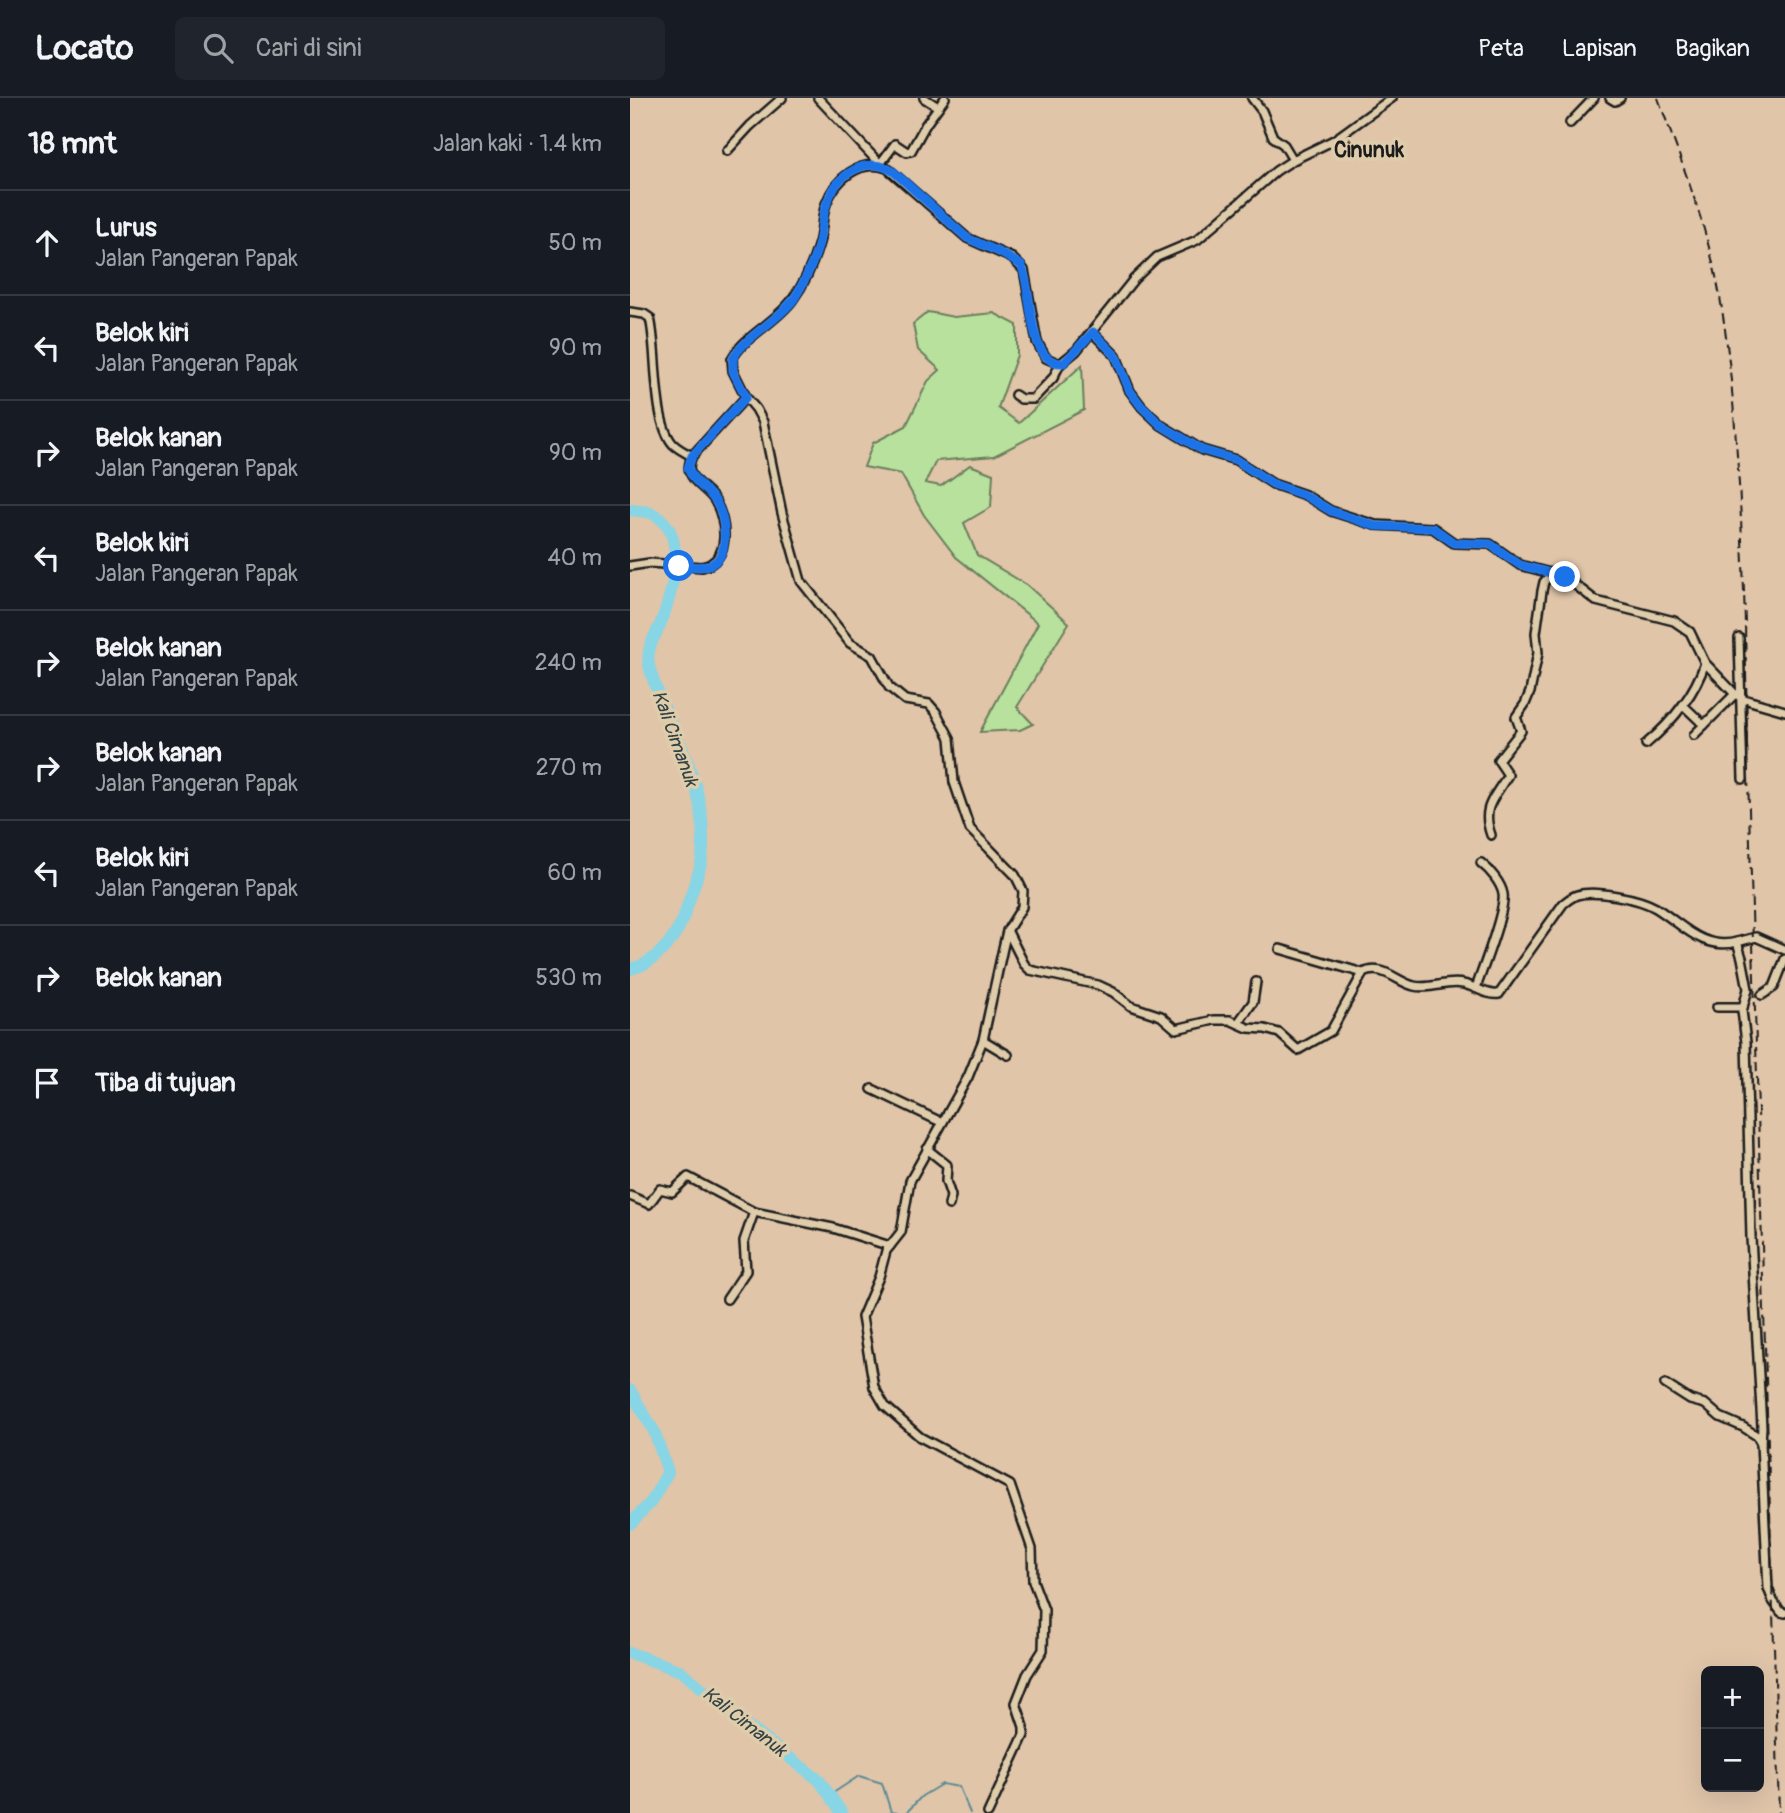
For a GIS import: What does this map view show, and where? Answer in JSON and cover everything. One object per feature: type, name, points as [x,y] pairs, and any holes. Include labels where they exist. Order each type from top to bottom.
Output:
[{"type":"street","points":[[727,152],[750,126],[782,98]]},
{"type":"street","points":[[831,98],[820,101],[880,164],[894,172],[967,238],[1021,265],[1037,342],[1046,358],[1060,364]]},
{"type":"street","points":[[923,98],[938,107]]},
{"type":"street","points":[[945,98],[911,151],[907,152],[895,144],[880,164],[859,167],[841,181],[826,204],[820,239],[805,281],[786,308],[735,354],[732,365],[746,397],[763,422],[782,513],[801,581],[850,643],[872,656],[888,687],[905,700],[929,704],[948,730],[954,782],[970,828],[1015,875],[1023,891],[1022,907],[1007,931],[983,1040],[968,1077],[927,1149],[907,1192],[906,1215],[901,1232],[886,1251],[879,1278],[862,1317],[876,1390],[885,1406],[920,1437],[1010,1485],[1032,1549],[1033,1581],[1044,1610],[1043,1650],[1021,1687],[1016,1703],[1024,1735],[988,1813]]},
{"type":"street","points":[[1252,98],[1262,111],[1273,137],[1284,145],[1293,160]]},
{"type":"street","points":[[1015,395],[1021,399],[1033,399],[1053,378],[1060,364],[1068,360],[1093,332],[1126,288],[1150,263],[1167,251],[1198,240],[1276,171],[1334,141],[1392,98]]},
{"type":"street","points":[[1570,123],[1594,98]]},
{"type":"street","points":[[1610,98],[1615,101],[1620,98]]},
{"type":"street","points":[[630,312],[644,314],[650,318],[659,400],[665,424],[672,442],[692,456]]},
{"type":"street","points":[[1093,332],[1116,356],[1130,391],[1142,407],[1161,425],[1202,450],[1236,460],[1273,484],[1304,495],[1331,511],[1375,526],[1433,528],[1454,543],[1490,544],[1520,565],[1553,572],[1573,582],[1596,601],[1674,621],[1690,632],[1704,663],[1737,696],[1785,711]]},
{"type":"street","points":[[630,566],[639,563],[702,567],[714,563],[719,556],[724,540],[723,521],[715,500],[689,472],[692,456],[746,397]]},
{"type":"street","points":[[1491,835],[1487,809],[1508,774],[1498,760],[1521,731],[1516,717],[1530,692],[1538,653],[1536,633],[1543,586],[1553,572]]},
{"type":"street","points":[[1739,638],[1737,696],[1743,779]]},
{"type":"street","points":[[1646,744],[1683,705],[1694,689],[1704,663]]},
{"type":"street","points":[[1695,735],[1737,696]]},
{"type":"street","points":[[1683,705],[1704,725]]},
{"type":"street","points":[[1476,988],[1500,913],[1503,894],[1492,874],[1481,863]]},
{"type":"street","points":[[1007,931],[1024,964],[1034,972],[1098,985],[1113,992],[1131,1006],[1161,1016],[1176,1029],[1214,1020],[1230,1020],[1248,1028],[1274,1031],[1295,1049],[1301,1050],[1331,1031],[1363,974],[1369,970],[1381,971],[1415,986],[1455,983],[1496,995],[1503,992],[1563,904],[1579,894],[1592,893],[1640,901],[1656,908],[1713,945],[1756,937],[1785,950]]},
{"type":"street","points":[[1737,942],[1748,989],[1743,1007],[1768,1588],[1773,1601],[1781,1612],[1785,1613]]},
{"type":"street","points":[[1280,949],[1363,974]]},
{"type":"street","points":[[1762,995],[1778,980],[1785,959]]},
{"type":"street","points":[[1238,1023],[1253,1002],[1256,982]]},
{"type":"street","points":[[1717,1007],[1743,1007]]},
{"type":"street","points":[[983,1040],[1008,1055]]},
{"type":"street","points":[[872,1089],[942,1122]]},
{"type":"street","points":[[927,1149],[947,1165],[946,1181],[951,1196],[949,1205]]},
{"type":"street","points":[[630,1196],[649,1204],[660,1189],[672,1192],[688,1177],[754,1212],[833,1228],[890,1246]]},
{"type":"street","points":[[727,1298],[746,1271],[744,1237],[754,1212]]},
{"type":"street","points":[[1665,1384],[1690,1400],[1705,1404],[1720,1417],[1744,1426],[1757,1436],[1761,1443]]},
{"type":"green space","points":[[928,312],[954,317],[994,313],[1017,325],[1017,355],[998,408],[1019,423],[1082,365],[1084,410],[994,456],[936,461],[925,483],[941,486],[970,465],[993,474],[991,507],[964,523],[977,555],[1027,585],[1069,623],[1017,707],[1033,724],[1020,730],[980,732],[1038,623],[956,557],[924,515],[901,474],[864,467],[873,443],[906,426],[928,381],[940,370],[918,350],[913,324]]},
{"type":"waterway","name":"Kali Cimanuk","points":[[630,510],[651,513],[663,521],[671,533],[675,548],[673,581],[648,659],[654,683],[698,795],[703,827],[702,859],[678,929],[658,954],[630,969]]},
{"type":"waterway","name":"Kali Cimanuk","points":[[630,1390],[654,1431],[668,1472],[651,1502],[630,1524]]},
{"type":"waterway","name":"Kali Cimanuk","points":[[630,1653],[681,1671],[819,1780],[842,1813]]},
{"type":"waterway","points":[[830,1795],[859,1776],[882,1783],[891,1812],[898,1813]]},
{"type":"waterway","points":[[906,1813],[922,1796],[942,1784],[959,1787],[970,1813]]},
{"type":"railway","points":[[1658,98],[1691,188],[1712,258],[1730,367],[1735,433],[1744,599],[1779,1813]]},
{"type":"district","name":"Cinunuk","points":[[1369,150]]},
{"type":"route","points":[[679,566],[710,565],[718,560],[722,548],[724,529],[719,508],[688,468],[692,456],[746,397],[733,371],[735,354],[793,300],[811,268],[829,197],[850,172],[871,164],[887,167],[894,172],[967,238],[1021,265],[1037,342],[1046,358],[1055,363],[1064,363],[1093,332],[1112,350],[1130,391],[1152,418],[1202,450],[1236,460],[1273,484],[1304,495],[1331,511],[1375,526],[1433,528],[1454,543],[1490,544],[1520,565],[1565,577]]}]
